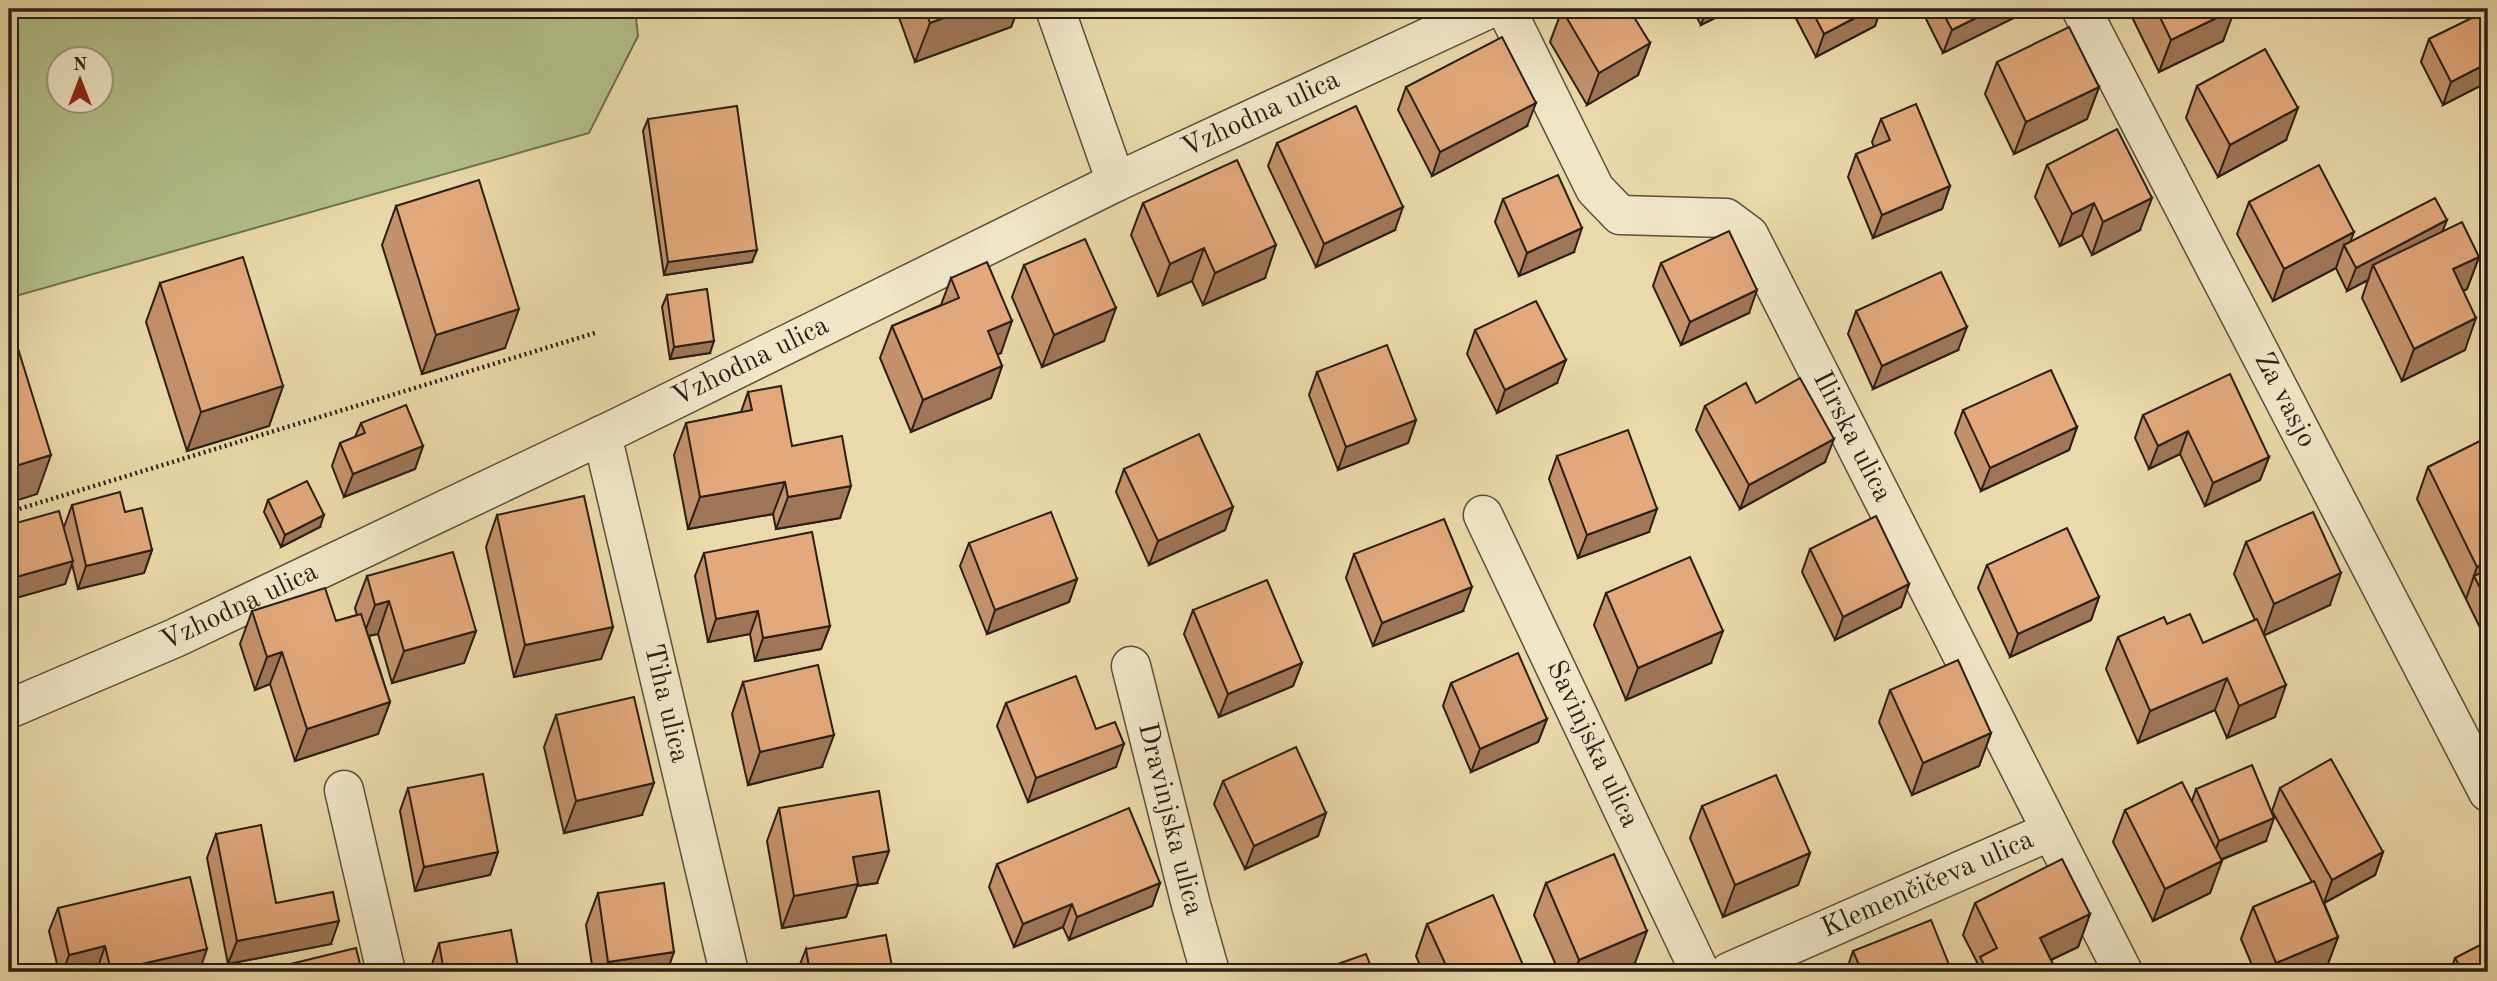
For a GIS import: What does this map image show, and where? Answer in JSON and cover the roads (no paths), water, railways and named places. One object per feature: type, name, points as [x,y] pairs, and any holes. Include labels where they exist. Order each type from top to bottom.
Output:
[{"type":"street","points":[[1055,9],[1116,182]]},
{"type":"street","name":"Vzhodna ulica","points":[[9,709],[175,638],[602,435],[1116,182],[1489,9]]},
{"type":"street","name":"Ilirska ulica","points":[[1506,9],[1595,189],[1620,215],[1726,218],[1749,235],[2123,972]]},
{"type":"street","name":"Za vasjo","points":[[2081,9],[2488,792]]},
{"type":"street","name":"Tiha ulica","points":[[602,435],[729,972]]},
{"type":"street","name":"Savinjska ulica","points":[[1483,515],[1700,972]]},
{"type":"street","name":"Dravinjska ulica","points":[[1131,666],[1210,972]]},
{"type":"street","points":[[344,790],[386,972]]},
{"type":"street","name":"Klemenčičeva ulica","points":[[1729,972],[2051,831]]}]
